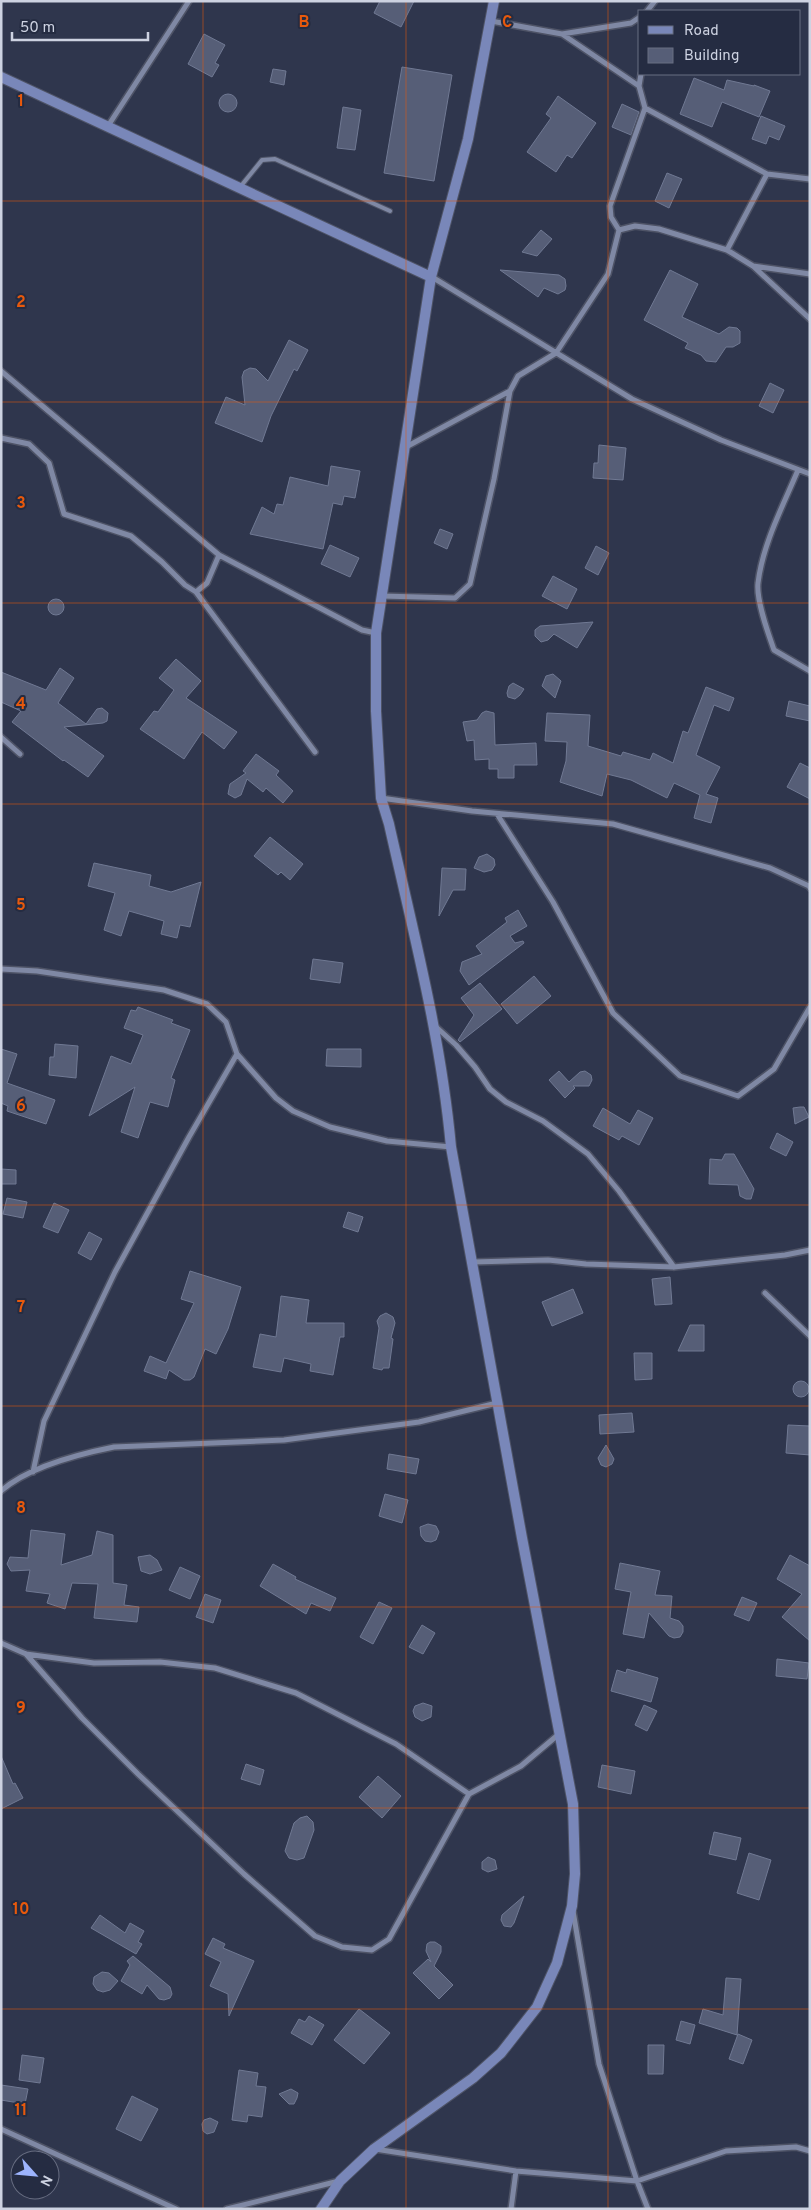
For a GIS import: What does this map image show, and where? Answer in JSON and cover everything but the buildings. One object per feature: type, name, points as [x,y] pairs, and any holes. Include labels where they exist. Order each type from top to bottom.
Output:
[{"type":"street","points":[[108,126],[189,1]]},
{"type":"street","points":[[322,2209],[340,2181],[374,2149],[473,2078],[501,2052],[537,2007],[557,1964],[572,1906],[575,1874],[574,1804],[559,1734],[451,1147],[446,1092],[435,1026],[389,824],[381,798],[376,711],[376,632],[431,277],[468,139],[494,1]]},
{"type":"street","points":[[491,22],[562,34],[631,23],[638,18]]},
{"type":"street","points":[[562,34],[639,86]]},
{"type":"street","points":[[382,596],[454,598],[470,584],[494,479],[510,391],[518,376],[556,353],[608,274],[619,230],[611,217],[610,206],[645,108],[639,86],[641,75]]},
{"type":"street","points":[[1,77],[431,277],[632,399],[721,440],[810,474]]},
{"type":"street","points":[[645,108],[767,174],[810,179]]},
{"type":"street","points":[[727,250],[767,174]]},
{"type":"street","points":[[619,230],[635,226],[659,229],[727,250],[753,266],[810,318]]},
{"type":"street","points":[[753,266],[810,274]]},
{"type":"street","points":[[1,371],[219,555],[362,630],[376,632]]},
{"type":"street","points":[[406,448],[510,391]]},
{"type":"street","points":[[1,438],[29,444],[49,463],[64,514],[130,536],[162,562],[184,585],[196,592],[315,752]]},
{"type":"street","points":[[798,470],[768,539],[758,584],[765,624],[774,650],[810,671]]},
{"type":"street","points":[[196,592],[207,583],[219,555]]},
{"type":"street","points":[[1,737],[20,754]]},
{"type":"street","points":[[381,798],[497,814],[613,824],[770,868],[810,888]]},
{"type":"street","points":[[497,814],[554,902],[613,1013],[680,1076],[738,1096],[774,1069],[810,1007]]},
{"type":"street","points":[[1,969],[37,971],[164,990],[206,1004],[226,1022],[237,1054],[276,1098],[293,1111],[330,1127],[388,1141],[451,1147]]},
{"type":"street","points":[[435,1026],[475,1066],[490,1089],[506,1102],[543,1121],[588,1154],[619,1191],[674,1267]]},
{"type":"street","points":[[33,1472],[44,1421],[116,1272],[189,1137],[237,1054]]},
{"type":"street","points":[[473,1262],[548,1260],[586,1264],[674,1267],[810,1250]]},
{"type":"street","points":[[765,1293],[810,1336]]},
{"type":"street","points":[[1,1491],[33,1472],[87,1453],[114,1447],[284,1440],[419,1422],[498,1403]]},
{"type":"street","points":[[1,1643],[26,1654],[94,1663],[160,1662],[215,1668],[296,1693],[396,1744],[469,1794]]},
{"type":"street","points":[[26,1654],[82,1718],[244,1874],[315,1936],[342,1947],[372,1950],[389,1939],[469,1794],[521,1766],[559,1734]]},
{"type":"street","points":[[572,1906],[599,2064],[648,2209]]},
{"type":"street","points":[[1,2129],[176,2209]]},
{"type":"street","points":[[374,2149],[516,2171],[637,2181],[726,2151],[796,2148],[810,2151]]},
{"type":"street","points":[[512,2209],[516,2171]]},
{"type":"street","points":[[227,2209],[340,2181]]},
{"type":"lane","points":[[240,188],[262,160],[275,159],[390,211]]}]
